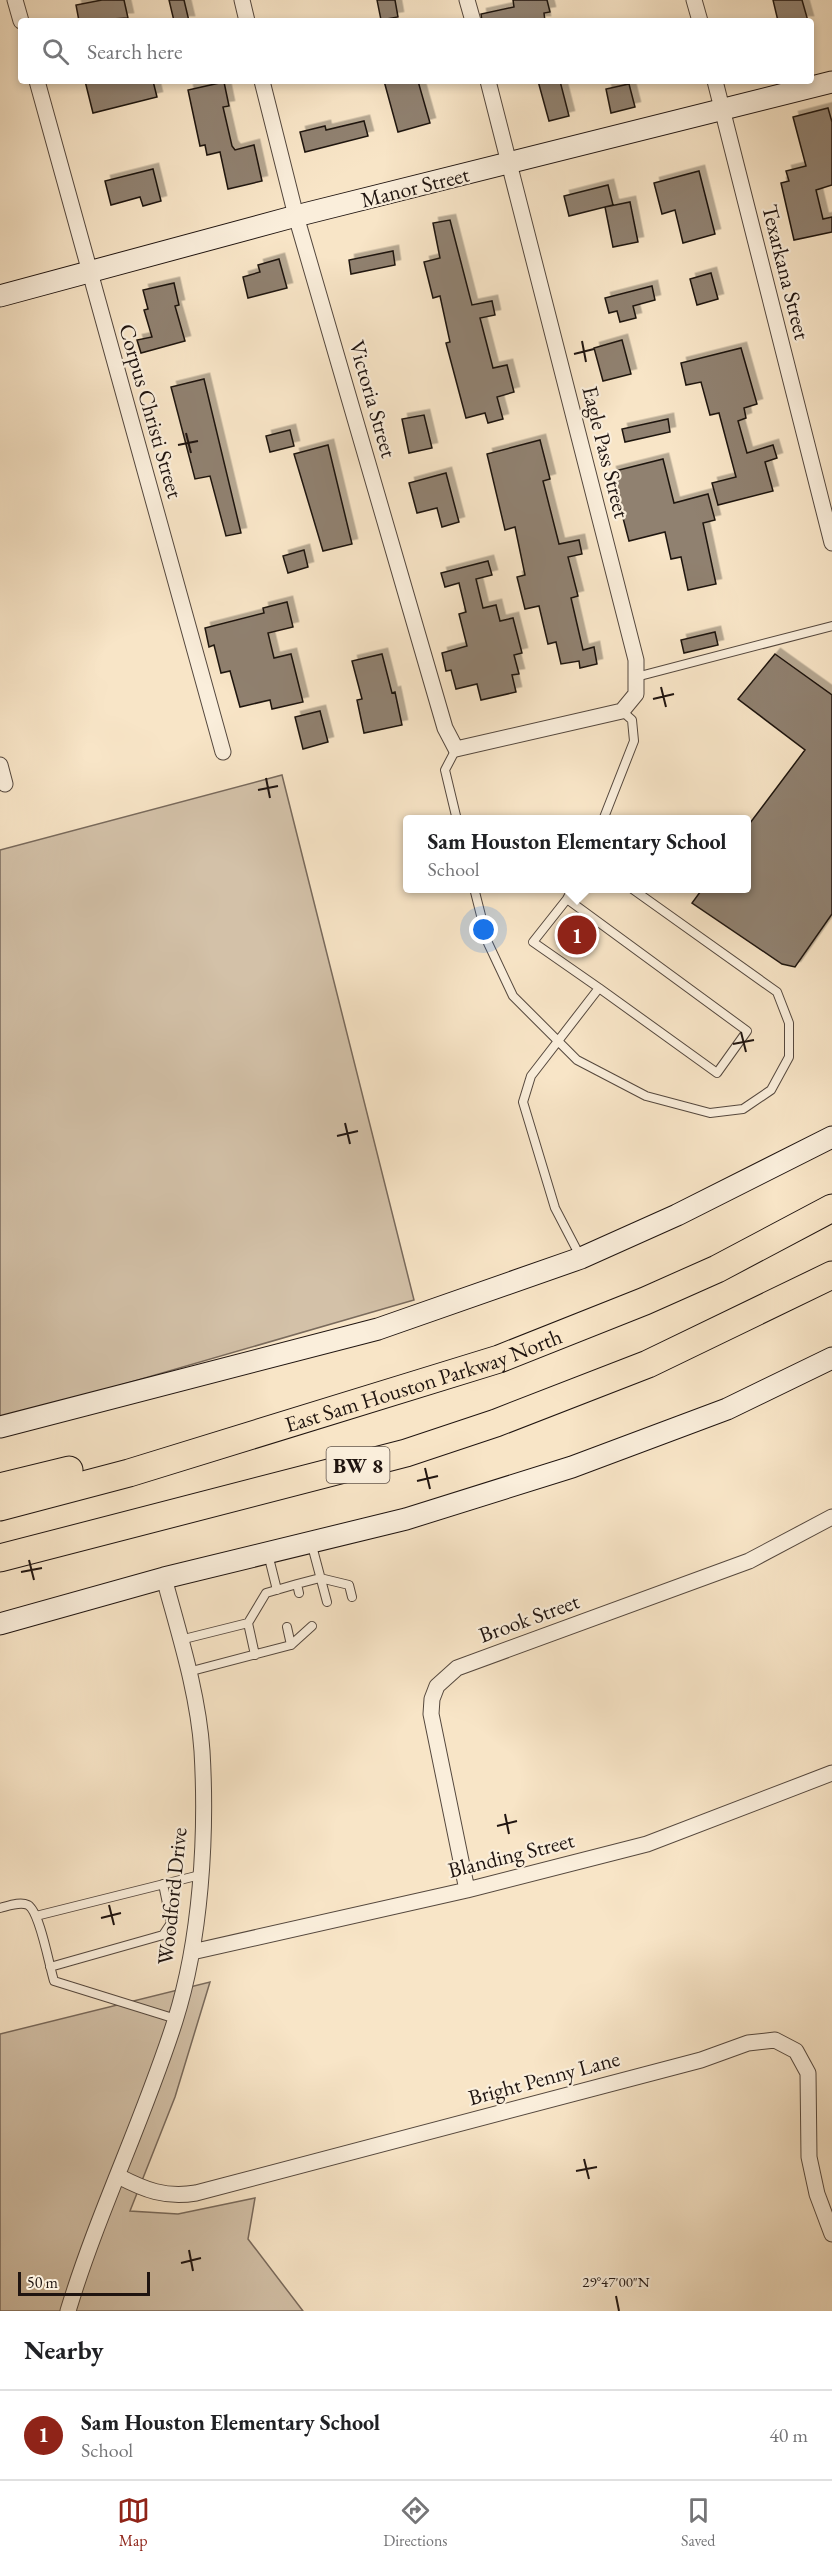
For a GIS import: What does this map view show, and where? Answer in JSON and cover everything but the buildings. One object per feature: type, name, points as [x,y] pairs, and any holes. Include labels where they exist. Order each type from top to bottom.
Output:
[{"type":"highway","name":"East Sam Houston Parkway North","points":[[0,1507],[129,1473],[420,1384],[572,1332],[717,1269],[832,1208]]},
{"type":"highway","name":"BW 8","points":[[0,1558],[406,1453],[583,1392],[705,1339],[832,1275]]},
{"type":"highway","points":[[705,1339],[832,1287]]},
{"type":"highway","points":[[0,1487],[420,1384]]},
{"type":"main road","name":"Manor Street","points":[[0,296],[296,216],[832,82]]},
{"type":"main road","points":[[0,1426],[378,1329],[581,1258],[677,1215],[832,1137]]},
{"type":"main road","points":[[0,1623],[164,1578],[406,1520],[572,1467],[727,1409],[832,1358]]},
{"type":"street","points":[[15,0],[20,18]]},
{"type":"street","points":[[242,0],[246,18]]},
{"type":"street","points":[[467,0],[471,18]]},
{"type":"street","points":[[694,0],[699,18]]},
{"type":"street","name":"Corpus Christi Street","points":[[38,84],[223,752]]},
{"type":"street","name":"Victoria Street","points":[[263,84],[296,216],[445,728],[456,749]]},
{"type":"street","name":"Eagle Pass Street","points":[[489,84],[636,660],[636,694],[622,711]]},
{"type":"street","name":"Texarkana Street","points":[[716,84],[832,543]]},
{"type":"street","points":[[456,749],[622,711]]},
{"type":"street","points":[[0,765],[5,784]]},
{"type":"street","name":"Brook Street","points":[[467,1890],[433,1730],[432,1699],[437,1686],[457,1668],[749,1561],[832,1517]]},
{"type":"street","name":"Woodford Drive","points":[[68,2311],[86,2252],[118,2176],[176,2019],[192,1952],[200,1875],[202,1749],[189,1672],[164,1578]]},
{"type":"street","name":"Blanding Street","points":[[192,1952],[467,1890],[647,1844],[832,1773]]},
{"type":"street","name":"Bright Penny Lane","points":[[118,2176],[146,2190],[165,2195],[196,2193],[701,2060],[748,2043],[775,2040],[796,2051],[808,2073],[808,2157],[832,2234]]},
{"type":"lane","points":[[636,677],[832,626]]},
{"type":"lane","points":[[605,815],[634,741],[632,720],[622,711]]},
{"type":"lane","points":[[456,749],[445,770],[456,815]]},
{"type":"lane","points":[[475,893],[488,943],[513,996],[577,1060],[646,1096],[710,1113],[743,1109],[771,1090],[789,1057],[789,1023],[777,992],[638,893]]},
{"type":"lane","points":[[567,899],[747,1031],[717,1073],[533,942],[570,893]]},
{"type":"lane","points":[[581,1258],[555,1208],[523,1102],[531,1076],[599,988]]},
{"type":"lane","points":[[311,1542],[327,1602]]},
{"type":"lane","points":[[268,1553],[277,1590]]},
{"type":"lane","points":[[255,1654],[248,1623],[266,1593],[320,1578],[349,1585],[352,1597]]},
{"type":"lane","points":[[297,1584],[299,1593]]},
{"type":"lane","points":[[180,1640],[248,1623]]},
{"type":"lane","points":[[189,1672],[291,1645],[312,1626]]},
{"type":"lane","points":[[287,1627],[291,1645]]},
{"type":"lane","points":[[36,1916],[200,1875]]},
{"type":"lane","points":[[50,1967],[163,1935],[171,1923],[163,1884]]},
{"type":"lane","points":[[0,1908],[21,1903],[29,1905],[36,1916],[54,1981],[176,2019]]},
{"type":"shaded area","points":[[282,775],[414,1300],[0,1420],[0,850]]},
{"type":"shaded area","points":[[210,1982],[175,2097],[130,2211],[178,2214],[255,2198],[248,2239],[303,2311],[0,2311],[0,2034]]},
{"type":"place","name":"Sam Houston Elementary School","points":[[577,935]]}]
